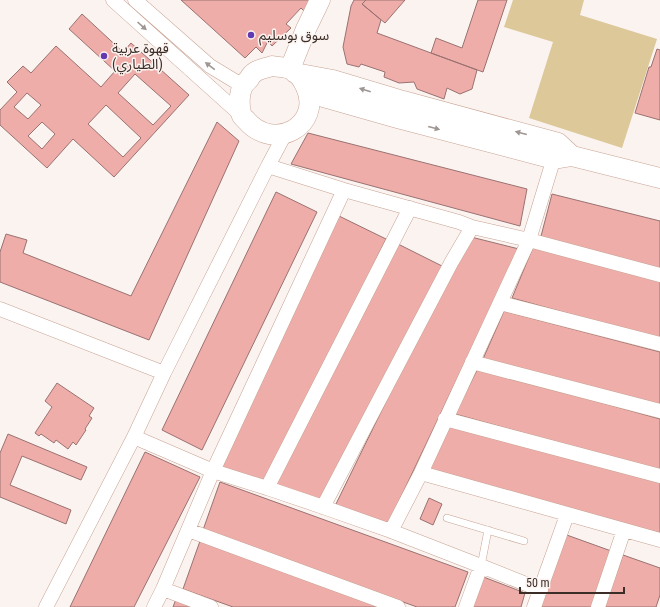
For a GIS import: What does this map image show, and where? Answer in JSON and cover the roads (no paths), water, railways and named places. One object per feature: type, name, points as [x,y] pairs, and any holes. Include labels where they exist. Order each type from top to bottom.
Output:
[{"type":"street","points":[[113,0],[241,115],[248,124],[259,132],[272,136],[285,134],[293,131],[305,118],[310,101],[309,93],[304,82],[292,71]]},
{"type":"street","points":[[135,0],[210,66],[243,86]]},
{"type":"street","points":[[292,71],[306,29],[320,0]]},
{"type":"street","points":[[241,115],[240,95],[243,86],[255,72],[272,66],[333,80],[403,101],[561,153]]},
{"type":"street","points":[[309,93],[397,118],[561,153],[660,178]]},
{"type":"street","points":[[46,607],[134,437],[164,373],[285,134]]},
{"type":"street","points":[[391,531],[421,473],[529,240],[561,153]]},
{"type":"street","points":[[268,166],[344,190],[472,227],[529,240],[660,275]]},
{"type":"street","points":[[154,607],[213,471],[344,190]]},
{"type":"street","points":[[267,488],[410,208]]},
{"type":"street","points":[[323,507],[450,263],[472,227]]},
{"type":"street","points":[[500,303],[660,344]]},
{"type":"street","points":[[0,309],[164,373]]},
{"type":"street","points":[[472,362],[660,411]]},
{"type":"street","points":[[445,419],[660,476]]},
{"type":"street","points":[[134,437],[213,471],[391,531],[540,590]]},
{"type":"street","points":[[421,473],[660,540]]},
{"type":"street","points":[[534,607],[567,515]]},
{"type":"street","points":[[188,530],[398,607]]},
{"type":"street","points":[[598,607],[624,530]]},
{"type":"street","points":[[466,607],[481,566]]},
{"type":"street","points":[[163,589],[212,607]]},
{"type":"lane","points":[[447,518],[524,541]]},
{"type":"lane","points":[[481,566],[488,530]]},
{"type":"place","name":"سوق بوسليم","points":[[251,35]]},
{"type":"place","name":"قهوة عربية (الطياري)","points":[[104,56]]}]
